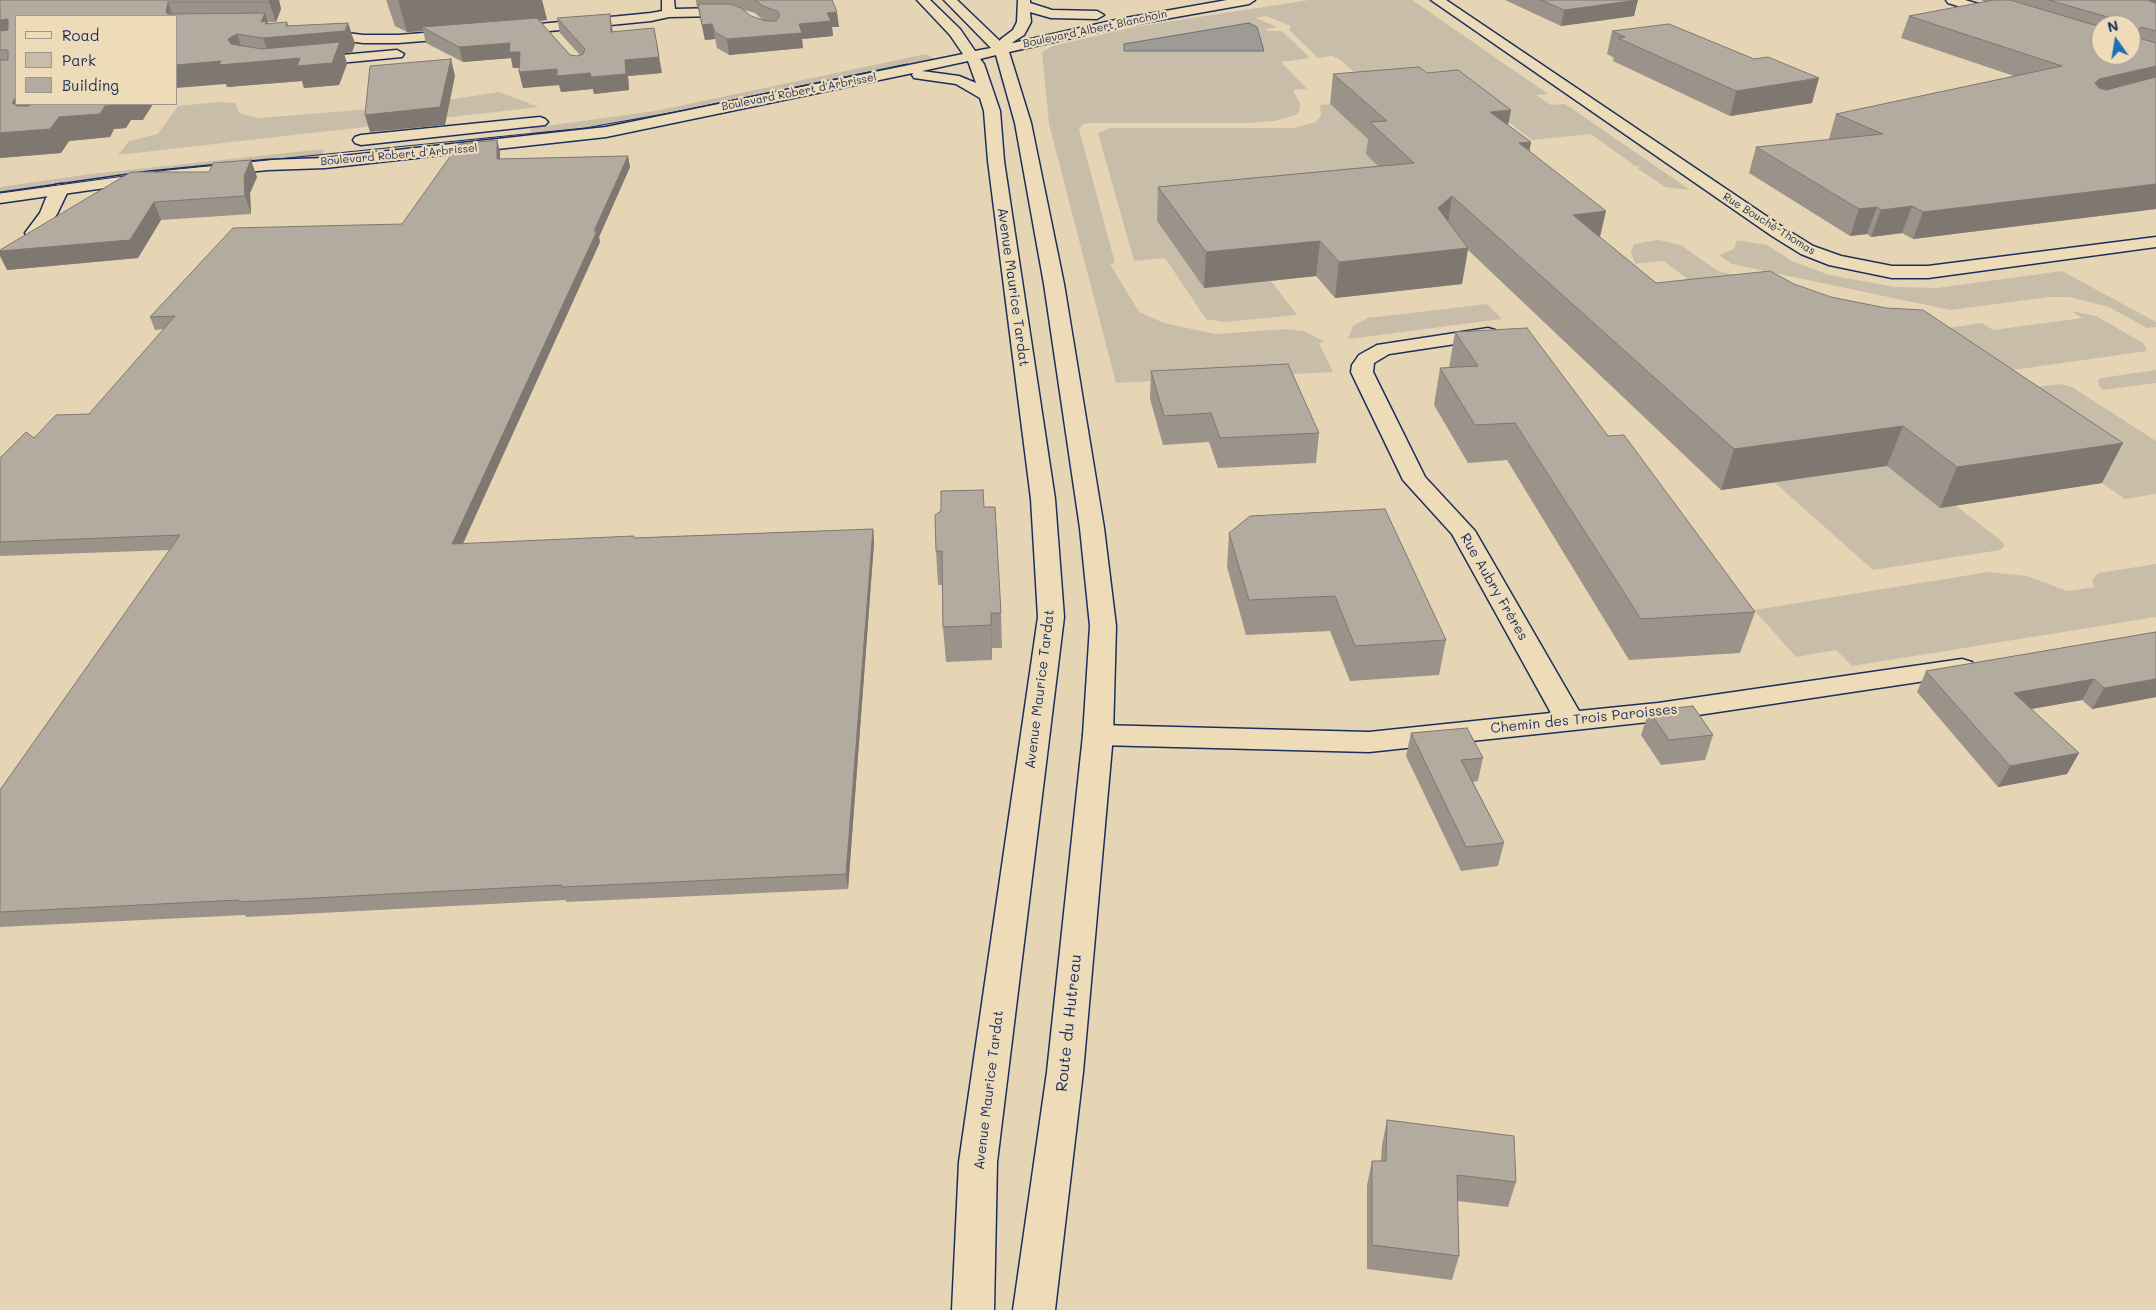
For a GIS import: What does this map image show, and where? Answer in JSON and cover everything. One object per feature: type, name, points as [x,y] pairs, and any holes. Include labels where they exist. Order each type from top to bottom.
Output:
[{"type":"street","name":"Avenue Maurice Tardat","points":[[923,0],[968,50],[982,74],[992,111],[996,161],[1043,499],[1051,617],[978,1162],[973,1310]]},
{"type":"street","points":[[950,0],[990,42],[1024,123],[1054,284],[1092,528],[1104,635],[1098,736]]},
{"type":"street","name":"Boulevard Albert Blanchoin","points":[[1019,32],[1097,16],[1194,0]]},
{"type":"street","name":"Boulevard Albert Blanchoin","points":[[990,42],[1120,23],[1250,0]]},
{"type":"street","name":"Rue Bouché-Thomas","points":[[1437,0],[1778,232],[1807,250],[1836,261],[1892,272],[1928,272],[2156,242]]},
{"type":"street","points":[[1952,0],[2014,19]]},
{"type":"street","points":[[990,42],[1008,39],[1019,32],[1024,22],[1024,2],[1051,14],[1097,16]]},
{"type":"street","points":[[493,32],[651,17],[668,7],[733,13],[749,18]]},
{"type":"street","points":[[546,27],[556,39]]},
{"type":"street","points":[[308,32],[363,39],[419,38],[473,34]]},
{"type":"street","points":[[298,63],[381,63],[410,50],[419,38]]},
{"type":"street","name":"Boulevard Robert d'Arbrissel","points":[[0,198],[147,177],[268,165],[325,163],[606,132],[882,75],[990,42]]},
{"type":"street","name":"Boulevard Robert d'Arbrissel","points":[[932,50],[968,50],[990,42]]},
{"type":"street","name":"Boulevard Robert d'Arbrissel","points":[[628,112],[915,53]]},
{"type":"street","points":[[882,75],[920,75],[948,78],[968,84],[987,96]]},
{"type":"street","name":"Boulevard Robert d'Arbrissel","points":[[349,141],[558,121]]},
{"type":"street","points":[[0,184],[106,169],[279,149]]},
{"type":"street","points":[[34,233],[48,214],[54,198],[61,189]]},
{"type":"street","name":"Rue Aubry Frères","points":[[1488,334],[1384,349],[1366,359],[1362,365],[1362,372],[1415,480],[1463,531],[1570,721]]},
{"type":"street","name":"Chemin des Trois Paroisses","points":[[1098,736],[1368,742],[1658,712],[1991,664]]},
{"type":"street","name":"Route du Hutreau","points":[[1034,1310],[1065,1072],[1098,736]]},
{"type":"green space","points":[[1309,0],[1412,0],[1548,94],[1536,95],[1551,105],[1565,104],[1690,190],[1665,187],[1637,168],[1639,166],[1635,166],[1591,134],[1532,140],[1476,97],[1367,83],[1339,59],[1332,56],[1318,58],[1289,30],[1291,26],[1266,16],[1256,18],[1277,27],[1266,29],[1268,31],[1282,31],[1310,58],[1281,62],[1307,89],[1293,90],[1300,104],[1299,112],[1295,115],[1275,121],[1246,123],[1091,123],[1083,124],[1079,129],[1115,263],[1110,264],[1139,312],[1164,323],[1215,334],[1286,329],[1304,331],[1325,342],[1319,343],[1333,372],[1116,383],[1049,124],[1042,52],[1053,46],[1134,27]]},
{"type":"green space","points":[[926,54],[935,59],[644,120],[531,136],[531,128],[655,111]]},
{"type":"green space","points":[[499,92],[539,107],[118,155],[129,141],[158,134],[178,106],[219,102],[235,103],[239,113],[258,118],[410,106]]},
{"type":"green space","points":[[1330,104],[1383,152],[1410,196],[1157,221],[1204,288],[1271,281],[1297,315],[1224,322],[1206,319],[1165,258],[1134,261],[1098,133],[1110,128],[1294,128],[1316,122],[1321,115],[1320,105]]},
{"type":"green space","points":[[324,149],[322,157],[153,174],[0,195],[0,187],[91,174]]},
{"type":"green space","points":[[1658,240],[1681,245],[1718,271],[1779,285],[1699,288],[1664,261],[1635,264],[1631,252],[1634,244]]},
{"type":"green space","points":[[1737,240],[1767,245],[1792,261],[1829,275],[1895,287],[1937,288],[2062,271],[2156,322],[2156,327],[2147,328],[2109,307],[2069,297],[2049,297],[1950,310],[1732,264],[1719,255],[1734,249]]},
{"type":"green space","points":[[1487,304],[1502,319],[1348,339],[1353,326],[1368,318]]},
{"type":"green space","points":[[2071,311],[2096,316],[2143,343],[2147,351],[2013,370],[1948,328],[1982,323],[1993,330],[2082,318]]},
{"type":"green space","points":[[2156,370],[2156,383],[2103,390],[2099,386],[2098,380],[2101,378]]},
{"type":"green space","points":[[2061,384],[2072,387],[2156,441],[2156,494],[2125,499],[2102,483],[2000,391]]},
{"type":"green space","points":[[1887,466],[1956,506],[2005,546],[2000,550],[1873,570],[1774,482]]},
{"type":"green space","points":[[2156,564],[2156,617],[1852,666],[1836,650],[1796,657],[1754,610],[1988,572],[2027,576],[2067,591],[2095,587],[2092,581],[2099,573]]},
{"type":"shaded area","points":[[1249,23],[1257,27],[1264,51],[1124,51],[1124,44]]},
{"type":"building","points":[[0,0],[270,0],[269,2],[168,2],[166,12],[168,14],[265,13],[261,22],[267,21],[265,24],[287,22],[286,26],[348,23],[345,31],[263,38],[237,34],[228,39],[231,44],[262,49],[340,42],[332,63],[297,66],[300,58],[219,65],[221,61],[178,65],[178,15],[15,15],[15,98],[12,103],[17,106],[116,105],[105,106],[100,114],[59,117],[50,129],[0,133],[0,60],[8,60],[8,50],[0,50],[0,31],[8,30],[8,19],[0,20]]},
{"type":"building","points":[[755,0],[832,0],[837,12],[827,13],[831,21],[799,24],[802,33],[727,39],[715,32],[712,24],[702,25],[698,4],[730,4],[741,8],[751,16],[766,21],[776,21],[780,15],[777,11],[763,6]]},
{"type":"building","points":[[1541,0],[1638,0],[1564,10]]},
{"type":"building","points":[[1994,0],[2010,0],[2091,24],[2091,65],[2141,65],[2141,39],[2156,43],[2156,66],[2099,79],[2095,83],[2099,88],[2106,90],[2156,77],[2156,184],[1923,212],[1912,206],[1881,210],[1877,207],[1859,209],[1756,147],[1883,134],[1836,114],[2062,66],[1909,16]]},
{"type":"building","points":[[2049,0],[2147,0],[2156,3],[2156,31],[2141,27],[2141,15],[2101,15]]},
{"type":"building","points":[[610,14],[611,32],[654,28],[659,57],[625,60],[626,74],[591,77],[590,73],[557,76],[557,69],[519,72],[520,52],[509,52],[510,43],[459,47],[422,27],[537,18],[570,55],[577,56],[583,54],[585,49],[557,18]]},
{"type":"building","points":[[1669,24],[1754,59],[1768,57],[1819,78],[1736,91],[1618,38],[1625,37],[1612,31]]},
{"type":"building","points":[[451,59],[440,107],[365,115],[370,66]]},
{"type":"building","points":[[1419,67],[1427,73],[1458,70],[1511,110],[1490,112],[1531,142],[1519,143],[1606,211],[1573,215],[1656,283],[1770,271],[1794,284],[1831,297],[1886,308],[1923,310],[2123,443],[1957,467],[1903,426],[1734,449],[1452,196],[1438,208],[1468,248],[1339,262],[1320,241],[1206,252],[1158,187],[1414,163],[1370,122],[1387,121],[1333,74]]},
{"type":"building","points":[[497,140],[497,159],[628,156],[594,231],[597,231],[452,544],[634,536],[634,538],[873,529],[846,874],[562,887],[562,885],[0,912],[0,790],[180,535],[0,542],[0,458],[26,432],[34,438],[56,415],[89,414],[175,316],[150,317],[233,228],[402,224],[459,144]]},
{"type":"building","points":[[251,160],[244,176],[245,196],[154,202],[130,240],[0,251],[131,172],[209,172],[213,163]]},
{"type":"building","points":[[1527,328],[1608,436],[1624,435],[1755,612],[1641,619],[1515,423],[1475,425],[1440,368],[1478,366],[1455,332]]},
{"type":"building","points":[[1288,364],[1319,433],[1220,438],[1211,413],[1164,416],[1151,371]]},
{"type":"building","points":[[983,490],[984,507],[995,507],[1001,613],[991,613],[991,625],[943,627],[942,551],[936,551],[935,515],[941,511],[941,491]]},
{"type":"building","points":[[1385,509],[1446,640],[1355,646],[1335,596],[1249,600],[1229,533],[1250,516]]},
{"type":"building","points":[[2156,632],[2156,679],[2104,688],[2094,679],[2014,693],[2079,753],[2010,766],[1926,671]]},
{"type":"building","points":[[1693,706],[1713,735],[1669,740],[1649,711]]},
{"type":"building","points":[[1467,728],[1483,758],[1461,760],[1504,843],[1466,847],[1411,733]]},
{"type":"building","points":[[1387,1120],[1514,1136],[1516,1182],[1457,1175],[1459,1256],[1372,1245],[1372,1161],[1386,1161]]},
{"type":"tram line","points":[[0,193],[168,170],[585,128],[675,112],[907,64]]}]
